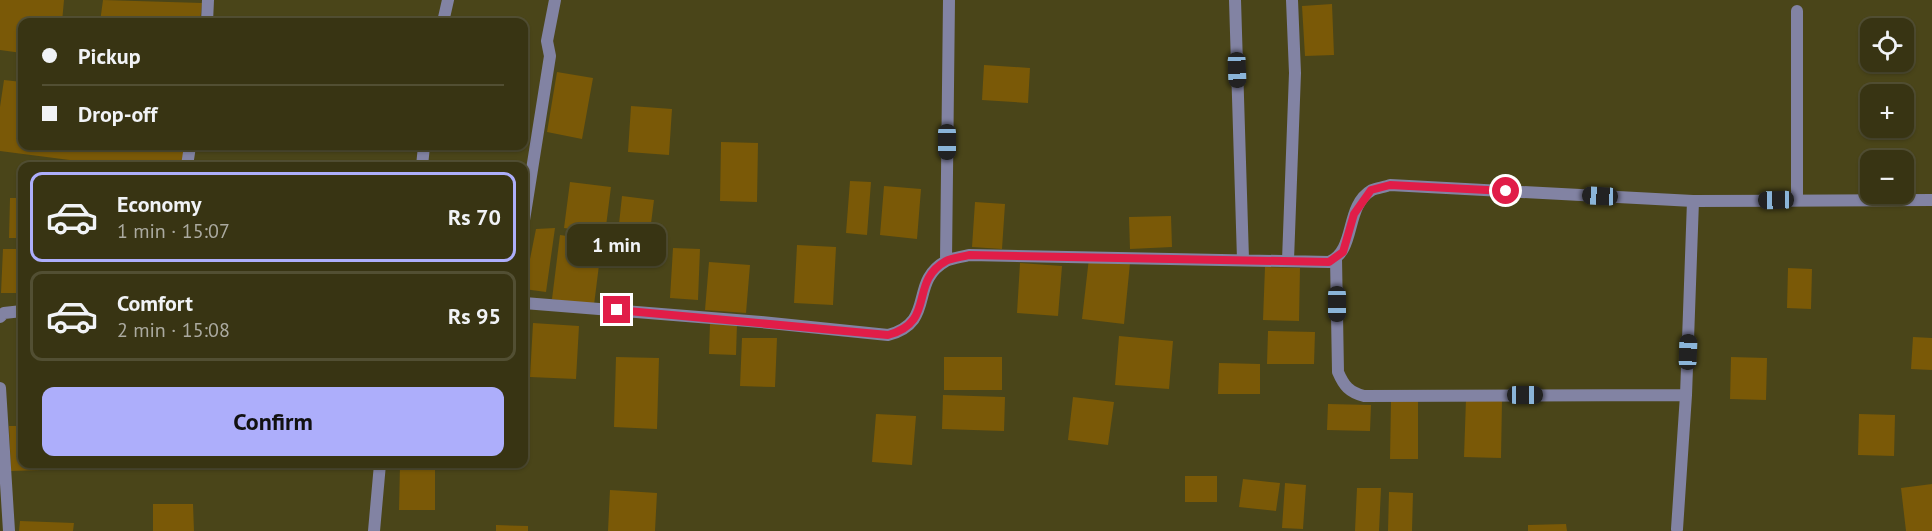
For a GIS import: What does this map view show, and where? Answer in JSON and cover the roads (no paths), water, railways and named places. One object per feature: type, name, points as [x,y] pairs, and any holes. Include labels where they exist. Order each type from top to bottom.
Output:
[{"type":"street","points":[[207,18],[208,0]]},
{"type":"street","points":[[444,18],[448,0]]},
{"type":"street","points":[[528,195],[550,56],[547,41],[555,0]]},
{"type":"street","points":[[946,261],[949,0]]},
{"type":"street","points":[[1235,0],[1243,259]]},
{"type":"street","points":[[1288,260],[1294,73],[1292,0]]},
{"type":"street","points":[[1797,11],[1797,200]]},
{"type":"street","points":[[528,303],[761,322],[888,335],[904,331],[917,316],[927,278],[946,261],[969,255],[1329,262],[1343,252],[1354,214],[1362,200],[1371,190],[1390,185],[1693,201],[1932,200]]},
{"type":"street","points":[[1677,529],[1686,394],[1693,201]]},
{"type":"street","points":[[1336,258],[1338,372],[1343,385],[1352,393],[1364,396],[1686,394]]},
{"type":"street","points":[[0,317],[4,313],[18,311]]},
{"type":"street","points":[[0,388],[9,531]]},
{"type":"street","points":[[374,531],[380,468]]}]
